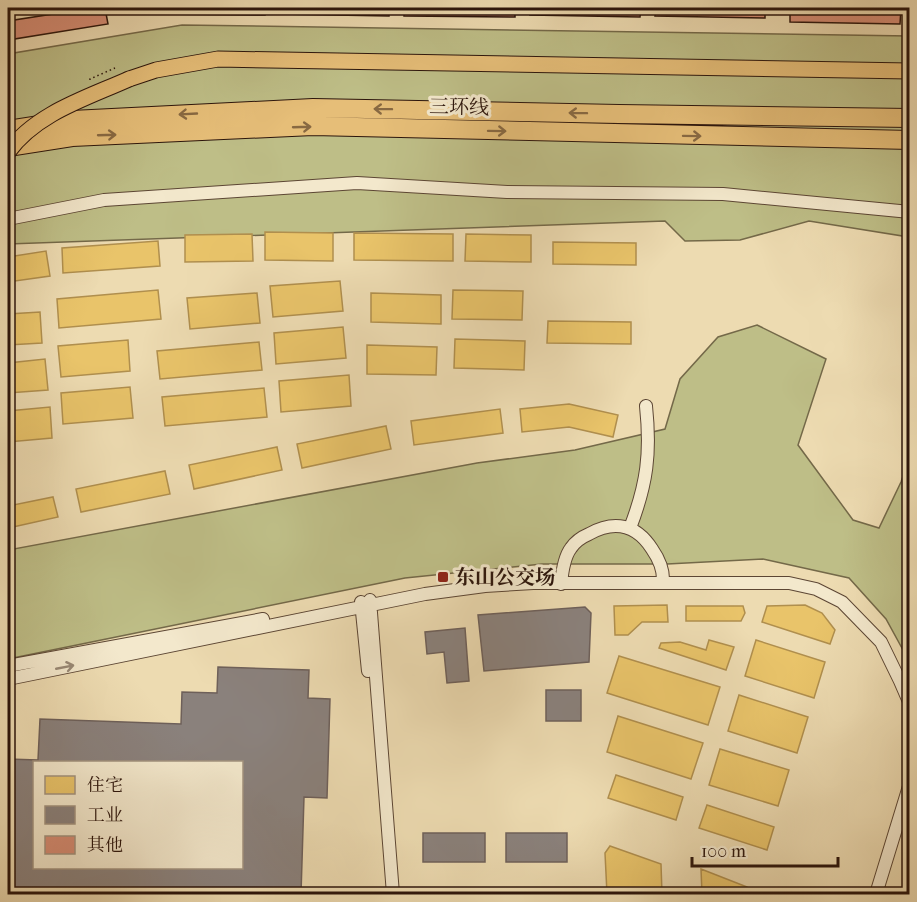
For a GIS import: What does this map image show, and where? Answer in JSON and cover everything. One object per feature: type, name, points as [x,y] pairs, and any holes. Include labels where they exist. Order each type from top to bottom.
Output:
[{"type":"highway","points":[[619,114],[663,106],[909,110]]},
{"type":"highway","name":"三环线","points":[[8,147],[72,128],[313,108],[909,118]]},
{"type":"highway","points":[[8,125],[72,128]]},
{"type":"highway","name":"三环线","points":[[8,130],[313,126],[909,141]]},
{"type":"highway","points":[[8,152],[72,128]]},
{"type":"main road","points":[[8,152],[15,141],[50,114],[129,79],[156,70],[218,59],[909,71]]},
{"type":"street","points":[[8,219],[104,200],[357,183],[507,192],[723,194],[909,212]]},
{"type":"street","points":[[630,528],[647,472],[649,431],[646,406]]},
{"type":"street","points":[[561,580],[571,548],[582,537],[608,526],[626,527],[639,533],[658,558],[663,580]]},
{"type":"street","points":[[663,580],[790,576],[819,582],[846,596],[887,638],[909,684]]},
{"type":"street","points":[[8,666],[366,603],[485,586],[561,580],[789,583],[816,589],[842,602],[881,642],[909,704]]},
{"type":"street","points":[[8,679],[366,603]]},
{"type":"street","points":[[366,603],[391,894]]},
{"type":"street","points":[[876,894],[909,783]]},
{"type":"street","points":[[884,894],[909,809]]},
{"type":"green space","points":[[182,25],[909,36],[909,237],[809,221],[740,240],[685,241],[665,221],[8,244],[8,54]]},
{"type":"green space","points":[[757,325],[826,359],[798,445],[853,520],[879,528],[901,482],[909,459],[909,661],[886,619],[849,578],[763,559],[667,564],[542,564],[405,578],[8,659],[8,550],[477,463],[575,450],[665,429],[680,379],[718,337]]},
{"type":"building: 住宅","points":[[265,232],[333,233],[333,261],[265,260]]},
{"type":"building: 住宅","points":[[354,233],[453,234],[453,261],[354,260]]},
{"type":"building: 住宅","points":[[252,234],[253,261],[185,262],[185,235]]},
{"type":"building: 住宅","points":[[466,234],[531,235],[531,262],[465,261]]},
{"type":"building: 住宅","points":[[158,241],[160,266],[63,273],[62,248]]},
{"type":"building: 住宅","points":[[553,242],[636,243],[636,265],[553,264]]},
{"type":"building: 住宅","points":[[46,251],[50,276],[8,282],[8,257]]},
{"type":"building: 住宅","points":[[340,281],[343,311],[273,317],[270,286]]},
{"type":"building: 住宅","points":[[158,290],[161,319],[59,328],[57,299]]},
{"type":"building: 住宅","points":[[453,290],[523,291],[522,320],[452,319]]},
{"type":"building: 住宅","points":[[257,293],[260,323],[190,329],[187,298]]},
{"type":"building: 住宅","points":[[371,293],[441,295],[441,324],[371,322]]},
{"type":"building: 住宅","points":[[40,312],[42,343],[8,345],[8,314]]},
{"type":"building: 住宅","points":[[548,321],[631,322],[631,344],[547,343]]},
{"type":"building: 住宅","points":[[343,327],[346,358],[276,364],[274,333]]},
{"type":"building: 住宅","points":[[455,339],[525,341],[524,370],[454,368]]},
{"type":"building: 住宅","points":[[128,340],[130,371],[61,377],[58,346]]},
{"type":"building: 住宅","points":[[259,342],[262,370],[160,379],[157,351]]},
{"type":"building: 住宅","points":[[367,345],[437,347],[436,375],[367,374]]},
{"type":"building: 住宅","points":[[45,359],[48,390],[8,393],[8,363]]},
{"type":"building: 住宅","points":[[349,375],[351,406],[281,412],[279,381]]},
{"type":"building: 住宅","points":[[130,387],[133,418],[63,424],[61,393]]},
{"type":"building: 住宅","points":[[264,388],[267,417],[165,426],[162,397]]},
{"type":"building: 住宅","points":[[569,404],[618,415],[613,437],[569,427],[522,432],[520,409]]},
{"type":"building: 住宅","points":[[50,407],[52,438],[8,442],[8,411]]},
{"type":"building: 住宅","points":[[500,409],[503,433],[414,445],[411,421]]},
{"type":"building: 住宅","points":[[386,426],[391,449],[302,468],[297,444]]},
{"type":"building: 住宅","points":[[277,447],[282,470],[194,489],[189,465]]},
{"type":"building: 住宅","points":[[165,471],[170,494],[81,512],[76,489]]},
{"type":"building: 住宅","points":[[53,497],[58,517],[8,527],[8,506]]},
{"type":"building: 住宅","points":[[667,605],[668,622],[642,622],[628,635],[615,635],[614,606]]},
{"type":"building: 住宅","points":[[805,605],[822,613],[835,630],[830,644],[762,622],[767,606]]},
{"type":"building: 住宅","points":[[686,606],[743,606],[745,613],[741,621],[686,621]]},
{"type":"building: 住宅","points":[[709,640],[734,647],[726,670],[659,648],[661,643],[680,642],[706,650]]},
{"type":"building: 住宅","points":[[756,640],[825,662],[814,698],[745,676]]},
{"type":"building: 住宅","points":[[619,656],[720,687],[708,725],[607,693]]},
{"type":"building: 住宅","points":[[739,695],[808,717],[797,753],[728,731]]},
{"type":"building: 住宅","points":[[618,716],[703,743],[691,779],[607,752]]},
{"type":"building: 住宅","points":[[720,749],[789,770],[778,806],[709,785]]},
{"type":"building: 住宅","points":[[616,775],[683,797],[676,820],[608,798]]},
{"type":"building: 住宅","points":[[707,805],[774,827],[767,850],[699,828]]},
{"type":"building: 住宅","points":[[610,846],[661,864],[662,894],[607,894],[605,853]]},
{"type":"building: 住宅","points":[[701,869],[747,887],[745,894],[702,894]]},
{"type":"building: 工业","points":[[585,607],[591,613],[589,662],[484,671],[478,615]]},
{"type":"building: 工业","points":[[465,628],[469,681],[447,683],[444,652],[427,654],[425,632]]},
{"type":"building: 工业","points":[[218,667],[309,670],[308,698],[330,699],[327,798],[304,797],[301,894],[8,894],[8,759],[38,760],[40,719],[181,724],[182,692],[217,693]]},
{"type":"building: 工业","points":[[546,690],[581,690],[581,721],[546,721]]},
{"type":"building: 工业","points":[[423,833],[485,833],[485,862],[423,862]]},
{"type":"building: 工业","points":[[506,833],[567,833],[567,862],[506,862]]},
{"type":"building: 其他","points":[[105,8],[108,24],[8,40],[8,21]]},
{"type":"building: 其他","points":[[151,8],[265,8],[265,15],[151,14]]},
{"type":"building: 其他","points":[[278,8],[389,8],[389,16],[278,14]]},
{"type":"building: 其他","points":[[404,8],[515,8],[515,17],[404,16]]},
{"type":"building: 其他","points":[[530,8],[641,8],[640,17],[530,15]]},
{"type":"building: 其他","points":[[656,8],[765,8],[765,18],[655,16]]},
{"type":"building: 其他","points":[[790,8],[901,8],[900,24],[790,22]]},
{"type":"place","name":"东山公交场","points":[[443,577]]}]
